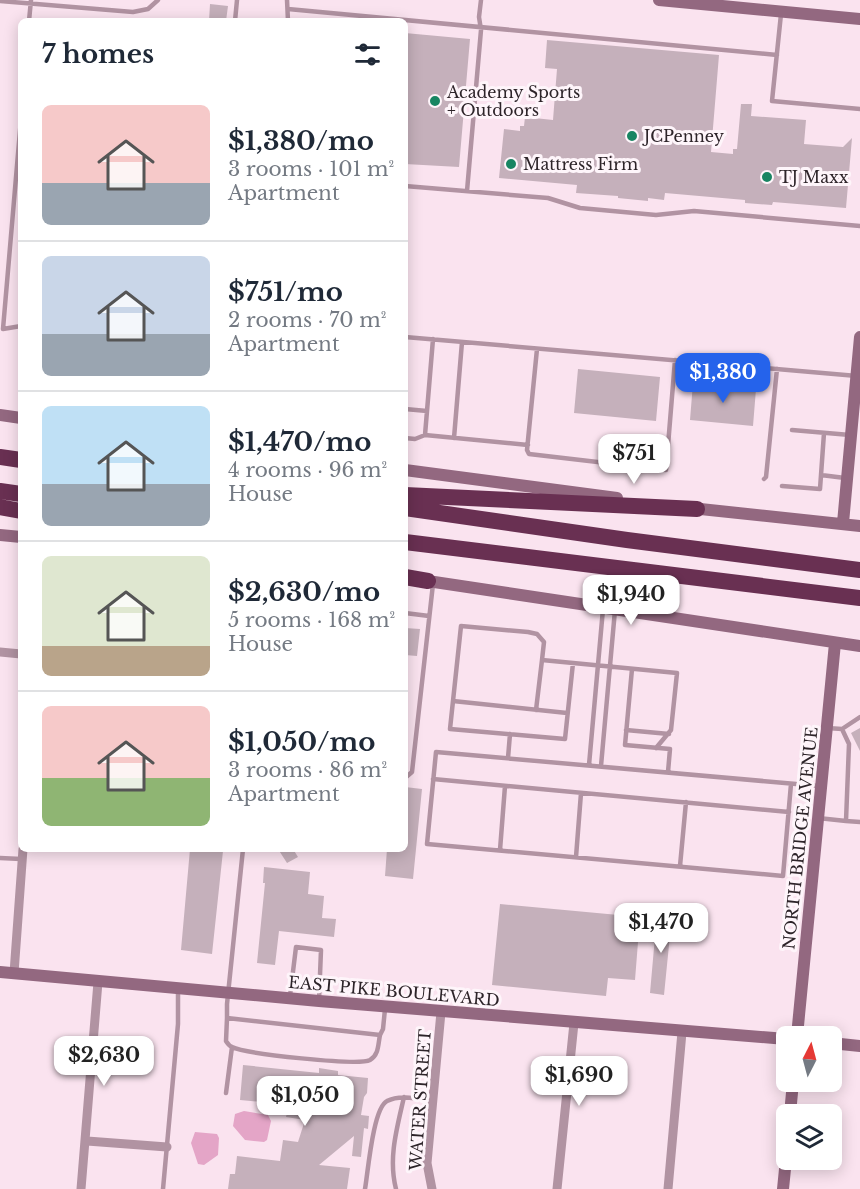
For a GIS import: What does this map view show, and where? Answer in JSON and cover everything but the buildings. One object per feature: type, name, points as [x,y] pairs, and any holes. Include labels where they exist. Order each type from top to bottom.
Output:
[{"type":"highway","points":[[0,458],[18,460]]},
{"type":"highway","points":[[0,491],[18,494]]},
{"type":"highway","points":[[408,495],[696,509]]},
{"type":"highway","points":[[0,507],[18,510]]},
{"type":"highway","points":[[408,508],[860,570]]},
{"type":"highway","points":[[408,542],[860,598]]},
{"type":"highway","points":[[408,578],[430,581]]},
{"type":"street","points":[[659,0],[860,19]]},
{"type":"street","points":[[843,523],[860,337]]},
{"type":"street","points":[[0,415],[18,418]]},
{"type":"street","points":[[408,470],[696,509],[860,526]]},
{"type":"street","points":[[0,535],[18,537]]},
{"type":"street","points":[[430,581],[860,646]]},
{"type":"street","name":"NORTH BRIDGE AVENUE","points":[[798,1026],[835,643]]},
{"type":"street","points":[[0,652],[18,654]]},
{"type":"street","points":[[14,973],[23,852]]},
{"type":"street","name":"EAST PIKE BOULEVARD","points":[[0,972],[441,1012],[776,1038]]},
{"type":"street","points":[[81,1189],[87,1141],[98,982]]},
{"type":"street","name":"WATER STREET","points":[[432,1189],[427,1163],[441,1012]]},
{"type":"street","points":[[557,1189],[574,1023]]},
{"type":"street","points":[[668,1189],[682,1032]]},
{"type":"street","points":[[842,1044],[860,1046]]},
{"type":"street","points":[[87,1141],[167,1148]]},
{"type":"street","points":[[783,1189],[785,1170]]},
{"type":"lane","points":[[0,1],[133,12],[148,9],[158,0]]},
{"type":"lane","points":[[235,18],[237,0]]},
{"type":"lane","points":[[288,0],[288,18]]},
{"type":"lane","points":[[467,191],[481,0]]},
{"type":"lane","points":[[29,18],[31,2]]},
{"type":"lane","points":[[288,9],[379,18]]},
{"type":"lane","points":[[781,11],[772,100],[860,108]]},
{"type":"lane","points":[[408,21],[777,55]]},
{"type":"lane","points":[[18,150],[1,329],[18,326]]},
{"type":"lane","points":[[408,186],[548,198],[580,208],[663,215],[694,211],[860,226]]},
{"type":"lane","points":[[408,337],[858,376]]},
{"type":"lane","points":[[425,435],[433,339]]},
{"type":"lane","points":[[454,438],[462,342]]},
{"type":"lane","points":[[537,349],[529,454],[666,470],[675,360]]},
{"type":"lane","points":[[764,479],[777,369]]},
{"type":"lane","points":[[408,409],[427,411]]},
{"type":"lane","points":[[792,430],[851,435]]},
{"type":"lane","points":[[782,486],[820,489],[824,433]]},
{"type":"lane","points":[[408,438],[414,439],[425,435],[528,445]]},
{"type":"lane","points":[[821,475],[847,478]]},
{"type":"lane","points":[[408,775],[412,772],[429,616],[430,581]]},
{"type":"lane","points":[[589,765],[598,665],[609,608]]},
{"type":"lane","points":[[601,766],[610,666],[609,608]]},
{"type":"lane","points":[[408,613],[429,616]]},
{"type":"lane","points":[[536,710],[544,642],[537,634],[461,626],[450,729],[565,739],[573,663]]},
{"type":"lane","points":[[542,660],[677,673],[671,730],[656,748]]},
{"type":"lane","points":[[632,669],[625,745],[670,749],[668,772]]},
{"type":"lane","points":[[453,701],[567,713]]},
{"type":"lane","points":[[827,728],[842,729],[860,717]]},
{"type":"lane","points":[[842,729],[849,744],[846,821]]},
{"type":"lane","points":[[626,730],[669,734]]},
{"type":"lane","points":[[508,758],[510,734]]},
{"type":"lane","points":[[791,784],[783,876],[428,844],[436,752],[821,786]]},
{"type":"lane","points":[[433,779],[789,812]]},
{"type":"lane","points":[[500,850],[505,786]]},
{"type":"lane","points":[[576,857],[581,793]]},
{"type":"lane","points":[[680,866],[686,802]]},
{"type":"lane","points":[[818,818],[860,822]]},
{"type":"lane","points":[[243,852],[228,993],[226,1041],[232,1047],[247,1051],[365,1062],[377,1053],[385,1007]]},
{"type":"lane","points":[[0,858],[22,859]]},
{"type":"lane","points":[[290,999],[296,946],[321,950],[319,1001]]},
{"type":"lane","points":[[164,1189],[178,1024],[178,989]]},
{"type":"lane","points":[[227,1018],[380,1035]]},
{"type":"lane","points":[[226,1093],[232,1047]]},
{"type":"lane","points":[[365,1189],[376,1117],[381,1104],[389,1099],[404,1097],[433,1101]]},
{"type":"lane","points":[[396,1189],[392,1164],[395,1133],[404,1097]]},
{"type":"shaded area","points":[[244,1111],[268,1115],[271,1121],[267,1140],[264,1142],[245,1140],[233,1126],[235,1114]]},
{"type":"shaded area","points":[[195,1132],[217,1134],[219,1138],[218,1155],[204,1165],[198,1164],[191,1143]]},
{"type":"place","name":"Academy Sports + Outdoors","points":[[435,101]]},
{"type":"place","name":"JCPenney","points":[[632,136]]},
{"type":"place","name":"Mattress Firm","points":[[511,164]]},
{"type":"place","name":"TJ Maxx","points":[[767,177]]}]
